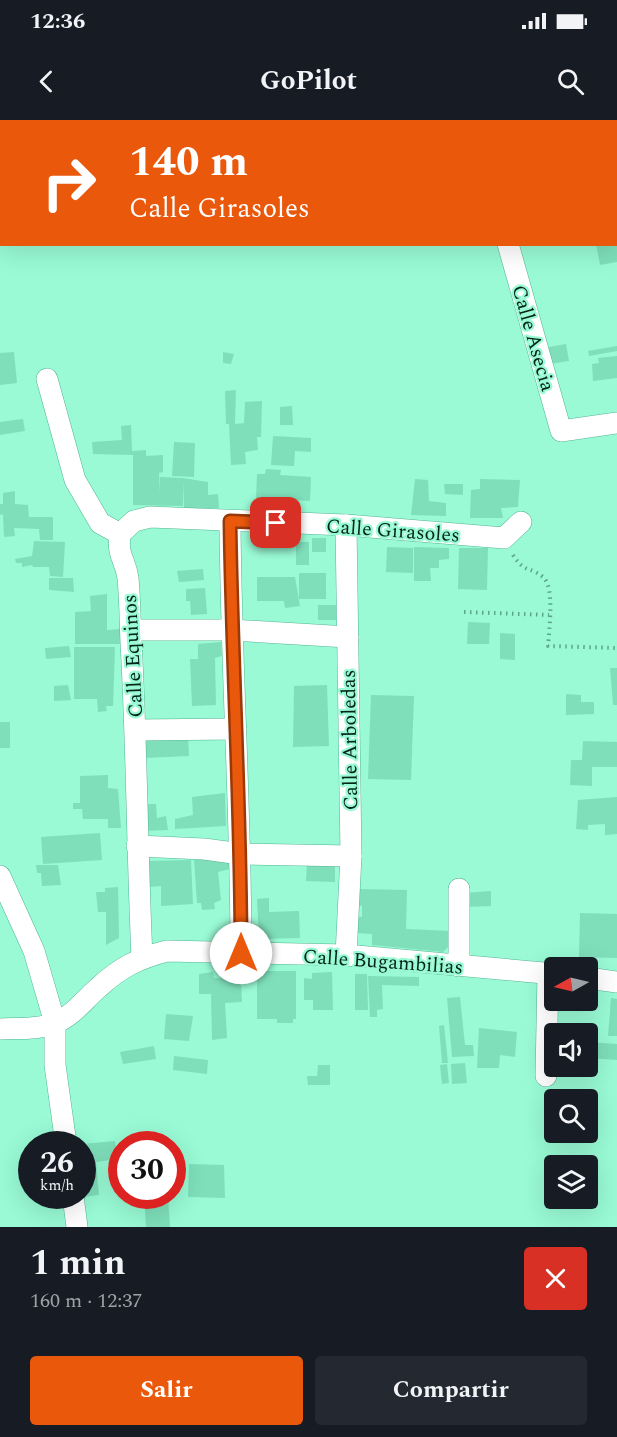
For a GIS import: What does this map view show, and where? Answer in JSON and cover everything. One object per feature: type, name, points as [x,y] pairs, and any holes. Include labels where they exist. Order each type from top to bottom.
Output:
[{"type":"street","name":"Calle Asecia","points":[[509,246],[561,431],[617,423]]},
{"type":"street","points":[[47,379],[75,480],[100,523],[120,534]]},
{"type":"street","name":"Calle Girasoles","points":[[120,534],[134,521],[142,518],[346,525],[504,538]]},
{"type":"street","points":[[230,521],[231,630],[241,854],[241,953]]},
{"type":"street","points":[[504,538],[521,522]]},
{"type":"street","name":"Calle Arboledas","points":[[346,525],[351,856],[346,955]]},
{"type":"street","name":"Calle Equinos","points":[[120,534],[118,549],[128,575],[131,630],[142,957]]},
{"type":"street","points":[[131,630],[231,630],[348,637]]},
{"type":"street","points":[[136,730],[236,729]]},
{"type":"street","points":[[137,846],[204,849],[241,854],[351,856]]},
{"type":"street","points":[[0,876],[34,951],[55,1023],[55,1065],[64,1131]]},
{"type":"street","points":[[459,889],[459,966]]},
{"type":"street","name":"Calle Bugambilias","points":[[55,1023],[68,1017],[100,986],[142,957],[167,951],[346,955],[544,973]]},
{"type":"street","points":[[598,979],[617,982]]},
{"type":"street","points":[[0,1029],[55,1023]]},
{"type":"street","points":[[75,1209],[77,1227]]},
{"type":"path","points":[[504,538],[521,567],[542,576],[548,582],[548,646],[617,648]]},
{"type":"path","points":[[464,612],[549,615]]},
{"type":"building","points":[[596,246],[617,246],[617,262],[600,265]]},
{"type":"building","points":[[566,344],[569,361],[543,365],[538,349]]},
{"type":"building","points":[[617,346],[617,351],[589,356],[588,351]]},
{"type":"building","points":[[14,352],[17,383],[0,385],[0,353]]},
{"type":"building","points":[[223,352],[234,354],[231,364],[223,363]]},
{"type":"building","points":[[617,356],[617,378],[593,381],[592,364],[599,363],[598,358]]},
{"type":"building","points":[[236,390],[235,424],[244,423],[245,402],[262,401],[261,437],[257,437],[258,450],[245,452],[246,464],[231,465],[225,391]]},
{"type":"building","points":[[292,406],[293,425],[280,425],[280,407]]},
{"type":"building","points":[[23,419],[25,431],[0,435],[0,422]]},
{"type":"building","points":[[131,425],[132,451],[146,450],[146,456],[163,455],[163,472],[159,473],[160,493],[160,477],[208,482],[208,495],[218,494],[219,508],[184,508],[184,481],[183,506],[133,505],[133,455],[93,454],[92,442],[122,440],[121,426]]},
{"type":"building","points":[[273,436],[311,438],[311,452],[295,451],[294,466],[271,465]]},
{"type":"building","points":[[174,442],[195,443],[194,477],[172,476]]},
{"type":"building","points":[[266,469],[281,470],[280,475],[311,477],[310,501],[256,498],[257,474],[265,474]]},
{"type":"building","points":[[415,479],[428,480],[429,501],[446,503],[446,516],[411,515]]},
{"type":"building","points":[[480,479],[520,480],[518,507],[501,508],[503,518],[470,518],[471,490],[480,489]]},
{"type":"building","points":[[444,484],[463,484],[463,495],[445,494]]},
{"type":"building","points":[[15,491],[15,504],[28,505],[29,517],[53,517],[53,540],[40,540],[39,529],[14,528],[15,536],[4,537],[0,504],[3,504],[3,493]]},
{"type":"building","points":[[312,538],[326,538],[326,552],[312,552]]},
{"type":"building","points":[[34,541],[65,542],[63,577],[50,576],[49,567],[33,567],[32,565],[22,567],[22,563],[16,563],[15,559],[32,556]]},
{"type":"building","points":[[296,542],[309,542],[309,565],[296,565]]},
{"type":"building","points":[[387,547],[413,548],[413,573],[386,572]]},
{"type":"building","points":[[414,547],[449,548],[449,559],[439,560],[439,568],[430,568],[431,581],[414,581]]},
{"type":"building","points":[[459,548],[488,548],[487,590],[458,589]]},
{"type":"building","points":[[203,569],[204,580],[179,582],[177,571]]},
{"type":"building","points":[[299,573],[326,573],[326,599],[299,599]]},
{"type":"building","points":[[257,577],[295,577],[300,606],[285,608],[284,601],[257,601]]},
{"type":"building","points":[[49,578],[73,578],[74,592],[49,590]]},
{"type":"building","points":[[205,588],[207,614],[191,615],[190,601],[186,601],[186,589]]},
{"type":"building","points":[[107,594],[107,630],[120,629],[121,644],[75,644],[75,612],[91,611],[90,596]]},
{"type":"building","points":[[318,605],[336,605],[336,620],[318,620]]},
{"type":"building","points":[[468,622],[490,623],[489,644],[467,644]]},
{"type":"building","points":[[500,633],[515,634],[515,660],[500,659]]},
{"type":"building","points":[[221,642],[222,656],[215,658],[216,705],[192,706],[190,659],[198,659],[198,644]]},
{"type":"building","points":[[69,646],[71,657],[46,659],[45,648]]},
{"type":"building","points":[[74,647],[115,647],[113,706],[106,706],[107,711],[98,712],[97,699],[74,699]]},
{"type":"building","points":[[610,668],[617,668],[617,705],[613,705]]},
{"type":"building","points":[[68,685],[71,700],[54,701],[54,686]]},
{"type":"building","points":[[327,685],[329,746],[293,747],[294,686]]},
{"type":"building","points":[[566,694],[581,695],[581,702],[594,702],[594,714],[566,715]]},
{"type":"building","points":[[371,695],[414,696],[411,780],[368,779]]},
{"type":"building","points":[[0,722],[10,722],[10,748],[0,748]]},
{"type":"building","points":[[188,735],[189,756],[144,758],[143,737]]},
{"type":"building","points":[[583,741],[617,742],[617,767],[592,767],[592,786],[570,785],[571,760],[582,760]]},
{"type":"building","points":[[108,775],[108,788],[118,789],[121,828],[108,828],[108,819],[83,819],[82,809],[73,809],[73,803],[80,803],[80,776]]},
{"type":"building","points":[[225,793],[226,826],[175,829],[175,819],[193,815],[192,797]]},
{"type":"building","points":[[617,797],[617,834],[605,835],[605,824],[588,825],[588,830],[576,829],[578,800]]},
{"type":"building","points":[[144,804],[156,804],[157,818],[166,816],[168,830],[144,831]]},
{"type":"building","points":[[100,833],[102,860],[43,864],[41,837]]},
{"type":"building","points":[[230,857],[230,869],[218,872],[221,900],[214,903],[215,909],[202,910],[201,903],[197,903],[194,860]]},
{"type":"building","points":[[191,860],[193,904],[161,906],[161,886],[148,887],[147,861]]},
{"type":"building","points":[[307,862],[335,862],[335,882],[306,881]]},
{"type":"building","points":[[36,865],[58,865],[61,885],[42,886],[41,873],[37,873]]},
{"type":"building","points":[[118,887],[119,938],[106,945],[106,912],[98,912],[96,892],[105,892],[105,888]]},
{"type":"building","points":[[357,889],[407,890],[406,929],[451,931],[452,943],[443,952],[372,945],[372,934],[356,933],[356,916],[362,917],[362,906],[356,905]]},
{"type":"building","points":[[491,891],[491,906],[465,907],[464,893]]},
{"type":"building","points":[[269,898],[269,912],[299,911],[300,938],[259,939],[257,899]]},
{"type":"building","points":[[580,913],[617,914],[617,958],[579,957]]},
{"type":"building","points":[[257,971],[296,971],[296,1019],[293,1019],[293,1023],[277,1023],[277,1019],[257,1019]]},
{"type":"building","points":[[213,972],[214,978],[241,979],[242,1002],[225,1003],[227,1038],[212,1040],[211,994],[199,994],[199,974]]},
{"type":"building","points":[[332,972],[333,1010],[313,1010],[313,1000],[304,1000],[304,978],[312,979],[312,973]]},
{"type":"building","points":[[355,974],[367,974],[368,1010],[355,1010]]},
{"type":"building","points":[[368,976],[419,977],[419,986],[382,985],[383,1009],[377,1010],[377,1017],[370,1017]]},
{"type":"building","points":[[460,997],[465,1045],[473,1045],[474,1056],[452,1057],[447,998]]},
{"type":"building","points":[[611,998],[617,999],[617,1036],[608,1036]]},
{"type":"building","points":[[166,1014],[193,1016],[189,1041],[164,1039]]},
{"type":"building","points":[[444,1025],[448,1063],[442,1063],[439,1026]]},
{"type":"building","points":[[479,1028],[517,1032],[515,1057],[500,1055],[499,1068],[477,1068]]},
{"type":"building","points":[[598,1043],[617,1044],[617,1060],[598,1059]]},
{"type":"building","points":[[154,1046],[156,1059],[123,1064],[120,1052]]},
{"type":"building","points":[[174,1056],[208,1060],[207,1074],[173,1070]]},
{"type":"building","points":[[465,1063],[467,1083],[452,1084],[451,1064]]},
{"type":"building","points":[[447,1064],[449,1083],[442,1084],[440,1065]]},
{"type":"building","points":[[318,1065],[330,1065],[330,1085],[308,1085],[307,1076],[317,1076]]},
{"type":"building","points":[[108,1142],[108,1160],[96,1162],[96,1143]]},
{"type":"building","points":[[96,1162],[99,1195],[96,1195]]},
{"type":"building","points":[[189,1164],[224,1165],[225,1198],[188,1197]]},
{"type":"building","points":[[145,1209],[169,1209],[170,1227],[146,1227]]},
{"type":"route","points":[[241,953],[241,854],[231,630],[230,521],[276,523]]}]
